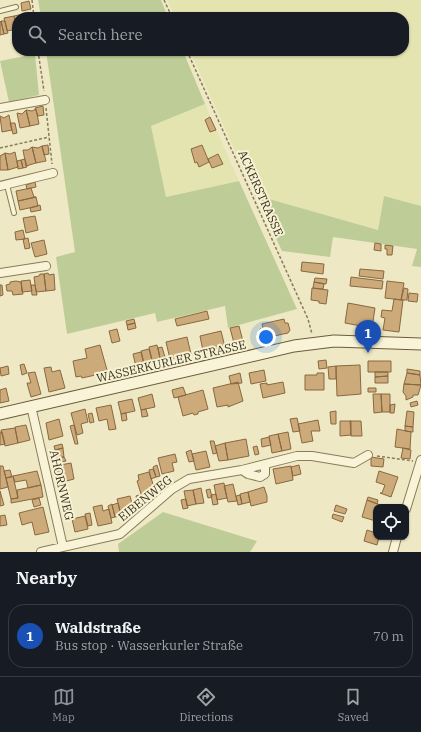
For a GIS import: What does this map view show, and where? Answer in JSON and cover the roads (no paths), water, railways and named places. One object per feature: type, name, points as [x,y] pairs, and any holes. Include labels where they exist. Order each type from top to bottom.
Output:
[{"type":"main road","name":"WASSERKURLER STRASSE","points":[[0,414],[273,350],[334,341],[421,344]]},
{"type":"street","points":[[0,108],[45,100]]},
{"type":"street","points":[[4,185],[53,173]]},
{"type":"street","points":[[0,273],[46,266]]},
{"type":"street","name":"AHORNWEG","points":[[31,406],[63,547]]},
{"type":"street","name":"EIBENWEG","points":[[63,547],[120,534],[172,489],[189,479],[242,470],[297,456],[312,456],[354,463],[368,455]]},
{"type":"street","points":[[408,504],[421,461]]},
{"type":"street","name":"EIBENWEG","points":[[242,470],[248,474],[260,477],[265,474],[265,464]]},
{"type":"street","points":[[393,552],[396,540]]},
{"type":"street","points":[[41,552],[63,547]]},
{"type":"lane","points":[[0,11],[16,7]]},
{"type":"lane","points":[[4,185],[14,213]]},
{"type":"place","name":"Waldstraße","points":[[368,353]]}]
